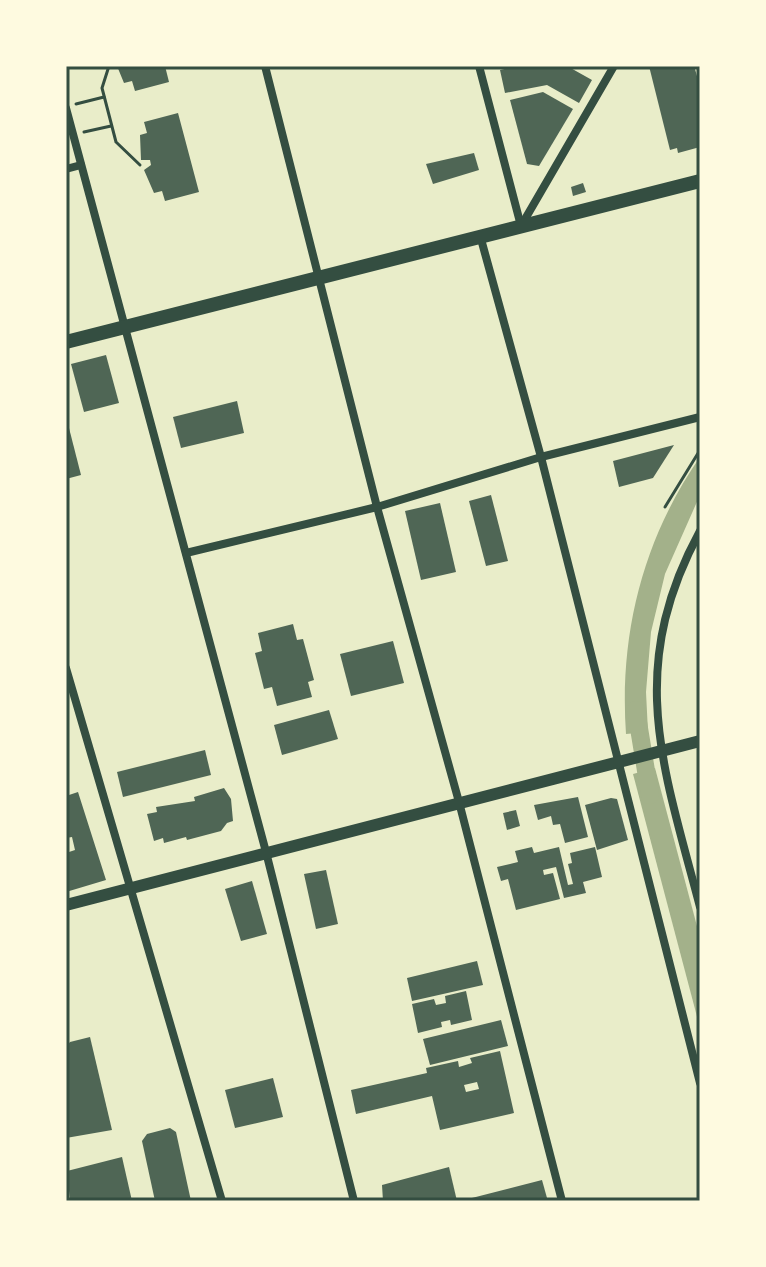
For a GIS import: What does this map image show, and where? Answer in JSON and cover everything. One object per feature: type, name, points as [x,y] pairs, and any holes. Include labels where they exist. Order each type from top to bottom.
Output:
[{"type":"main road","points":[[66,342],[320,280],[700,181]]},
{"type":"street","points":[[265,66],[377,507],[459,802],[562,1201]]},
{"type":"street","points":[[479,66],[521,226]]},
{"type":"street","points":[[521,226],[614,66]]},
{"type":"street","points":[[66,107],[266,852],[354,1201]]},
{"type":"street","points":[[66,169],[81,165]]},
{"type":"street","points":[[481,239],[622,760],[700,1083]]},
{"type":"street","points":[[186,553],[377,507],[541,457],[700,417]]},
{"type":"street","points":[[700,531],[672,589],[663,626],[657,671],[656,752],[700,907]]},
{"type":"street","points":[[66,668],[222,1201]]},
{"type":"street","points":[[66,905],[700,741]]},
{"type":"path","points":[[109,66],[102,88],[116,142],[140,165]]},
{"type":"path","points":[[66,107],[104,97]]},
{"type":"path","points":[[73,135],[111,126]]},
{"type":"path","points":[[665,507],[700,450]]},
{"type":"shaded area","points":[[700,457],[700,495],[665,574],[651,632],[646,692],[648,732],[626,734],[627,660],[639,589],[663,521]]},
{"type":"shaded area","points":[[655,768],[698,930],[700,1028],[633,774]]},
{"type":"building","points":[[117,66],[165,66],[169,82],[135,91],[132,81],[124,83]]},
{"type":"building","points":[[518,66],[567,66],[592,80],[579,103],[547,85],[505,93],[500,70]]},
{"type":"building","points":[[649,66],[691,66],[695,69],[700,87],[700,147],[678,153],[677,148],[670,150]]},
{"type":"building","points":[[543,92],[573,109],[539,166],[527,164],[510,100]]},
{"type":"building","points":[[178,113],[199,192],[165,201],[162,191],[154,193],[144,170],[151,165],[150,160],[141,160],[140,135],[147,133],[144,122]]},
{"type":"building","points":[[474,153],[479,170],[433,184],[426,164]]},
{"type":"building","points":[[583,183],[586,192],[573,196],[571,187]]},
{"type":"building","points":[[106,355],[119,403],[84,412],[71,364]]},
{"type":"building","points":[[237,401],[244,433],[181,448],[173,417]]},
{"type":"building","points":[[66,428],[69,428],[81,475],[66,479]]},
{"type":"building","points":[[674,445],[653,478],[619,487],[613,461]]},
{"type":"building","points":[[491,495],[508,561],[486,566],[469,501]]},
{"type":"building","points":[[440,503],[456,572],[421,580],[405,511]]},
{"type":"building","points":[[293,624],[297,640],[303,639],[314,680],[308,682],[312,697],[277,706],[272,687],[264,689],[255,653],[262,651],[258,633]]},
{"type":"building","points":[[393,641],[404,683],[351,696],[340,654]]},
{"type":"building","points":[[329,710],[338,739],[282,755],[274,725]]},
{"type":"building","points":[[205,750],[211,775],[123,797],[117,772]]},
{"type":"building","points":[[224,788],[231,799],[233,821],[221,831],[187,840],[186,837],[164,843],[163,838],[154,841],[147,814],[157,812],[156,807],[195,801],[194,797]]},
{"type":"building","points":[[78,792],[106,880],[66,892],[66,853],[75,850],[72,837],[66,838],[66,796]]},
{"type":"building","points":[[578,797],[588,837],[565,843],[560,824],[553,825],[551,816],[538,820],[534,805]]},
{"type":"building","points":[[617,799],[628,840],[597,850],[585,805]]},
{"type":"building","points":[[516,810],[520,826],[507,830],[503,813]]},
{"type":"building","points":[[532,847],[534,853],[559,847],[568,885],[573,884],[568,864],[572,863],[570,853],[595,847],[602,877],[583,882],[586,893],[564,898],[556,867],[543,870],[544,875],[553,873],[560,899],[516,910],[508,879],[501,881],[497,867],[518,862],[515,851]]},
{"type":"building","points":[[326,870],[338,924],[316,929],[304,874]]},
{"type":"building","points":[[252,881],[267,934],[241,941],[225,889]]},
{"type":"building","points":[[477,961],[483,985],[412,1001],[407,978]]},
{"type":"building","points":[[466,991],[472,1020],[451,1025],[450,1020],[441,1022],[442,1027],[418,1033],[412,1004],[434,999],[436,1005],[446,1003],[445,996]]},
{"type":"building","points":[[501,1020],[508,1046],[430,1065],[423,1039]]},
{"type":"building","points":[[90,1037],[112,1130],[66,1138],[66,1047],[70,1042]]},
{"type":"building","points":[[500,1051],[514,1113],[440,1130],[432,1096],[356,1114],[351,1090],[427,1073],[426,1068],[458,1061],[459,1067],[472,1063],[470,1058]],"holes":[[[477,1082],[479,1089],[466,1092],[464,1085]]]},
{"type":"building","points":[[273,1078],[283,1117],[235,1128],[225,1090]]},
{"type":"building","points":[[170,1128],[176,1132],[191,1201],[155,1201],[142,1141],[147,1134]]},
{"type":"building","points":[[122,1157],[132,1201],[70,1201],[67,1171]]},
{"type":"building","points":[[449,1167],[457,1201],[383,1201],[382,1185]]},
{"type":"building","points":[[542,1180],[547,1198],[464,1201],[464,1200]]},
{"type":"waterway","points":[[636,710],[650,795]]}]
